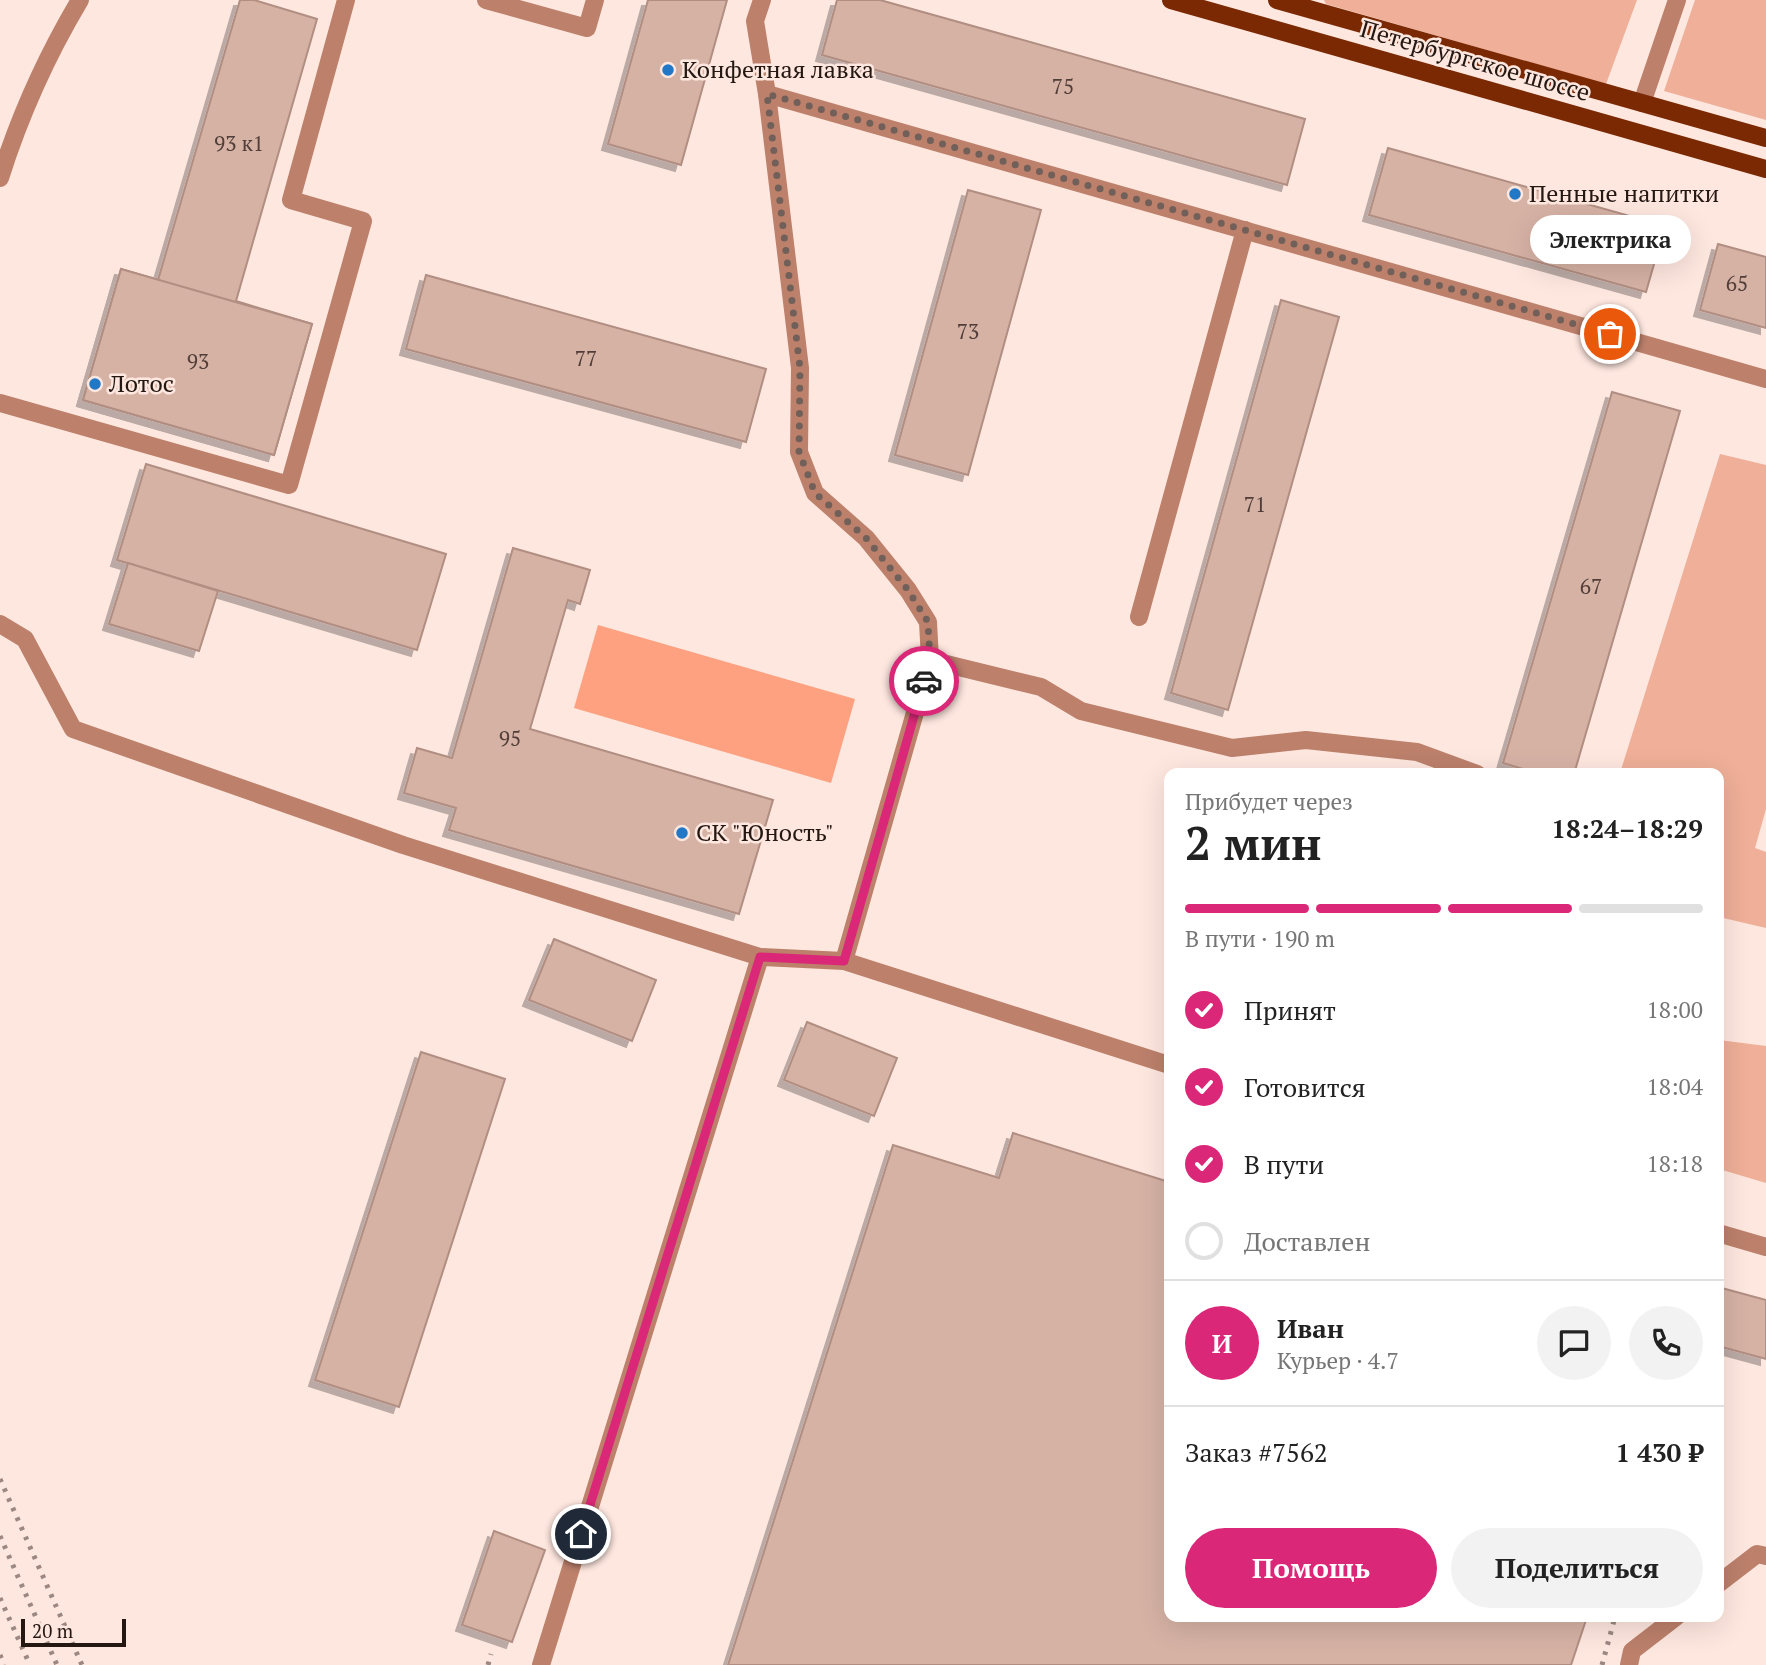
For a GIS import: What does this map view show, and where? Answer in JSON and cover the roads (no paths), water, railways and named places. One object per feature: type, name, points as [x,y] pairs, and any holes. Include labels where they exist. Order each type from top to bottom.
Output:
[{"type":"main road","name":"Петербургское шоссе","points":[[1171,0],[1766,169]]},
{"type":"main road","name":"Петербургское шоссе","points":[[1277,0],[1766,138]]},
{"type":"main road","points":[[1634,131],[1642,103]]},
{"type":"street","points":[[0,178],[33,88],[80,0]]},
{"type":"street","points":[[0,403],[289,485],[363,221],[290,200],[346,0]]},
{"type":"street","points":[[486,0],[587,28],[595,0]]},
{"type":"street","points":[[761,0],[755,21],[767,94],[800,368],[799,452],[815,493],[866,538],[908,590],[928,622],[930,660],[844,961]]},
{"type":"street","points":[[1642,103],[1677,0]]},
{"type":"street","points":[[767,94],[1766,379]]},
{"type":"street","points":[[1139,617],[1245,230]]},
{"type":"street","points":[[0,624],[25,639],[73,729],[403,845],[760,957],[844,961],[1164,1063]]},
{"type":"street","points":[[930,660],[1041,687],[1082,711],[1232,748],[1320,741],[1417,752],[1461,768]]},
{"type":"street","points":[[541,1665],[760,957]]},
{"type":"street","points":[[1724,1235],[1766,1247]]},
{"type":"street","points":[[1724,1579],[1757,1554],[1766,1556]]},
{"type":"street","points":[[1629,1665],[1632,1651],[1669,1622]]},
{"type":"railway","points":[[0,1479],[82,1665]]},
{"type":"railway","points":[[0,1536],[57,1665]]},
{"type":"railway","points":[[0,1598],[30,1665]]},
{"type":"railway","points":[[1602,1665],[1614,1622]]},
{"type":"railway","points":[[488,1665],[491,1654]]},
{"type":"railway","points":[[0,1655],[4,1665]]},
{"type":"place","name":"Конфетная лавка","points":[[668,70]]},
{"type":"place","name":"Пенные напитки","points":[[1515,194]]},
{"type":"place","name":"Электрика","points":[[1610,334]]},
{"type":"place","name":"Лотос","points":[[95,384]]},
{"type":"place","name":"СК \"Юность\"","points":[[682,833]]}]
